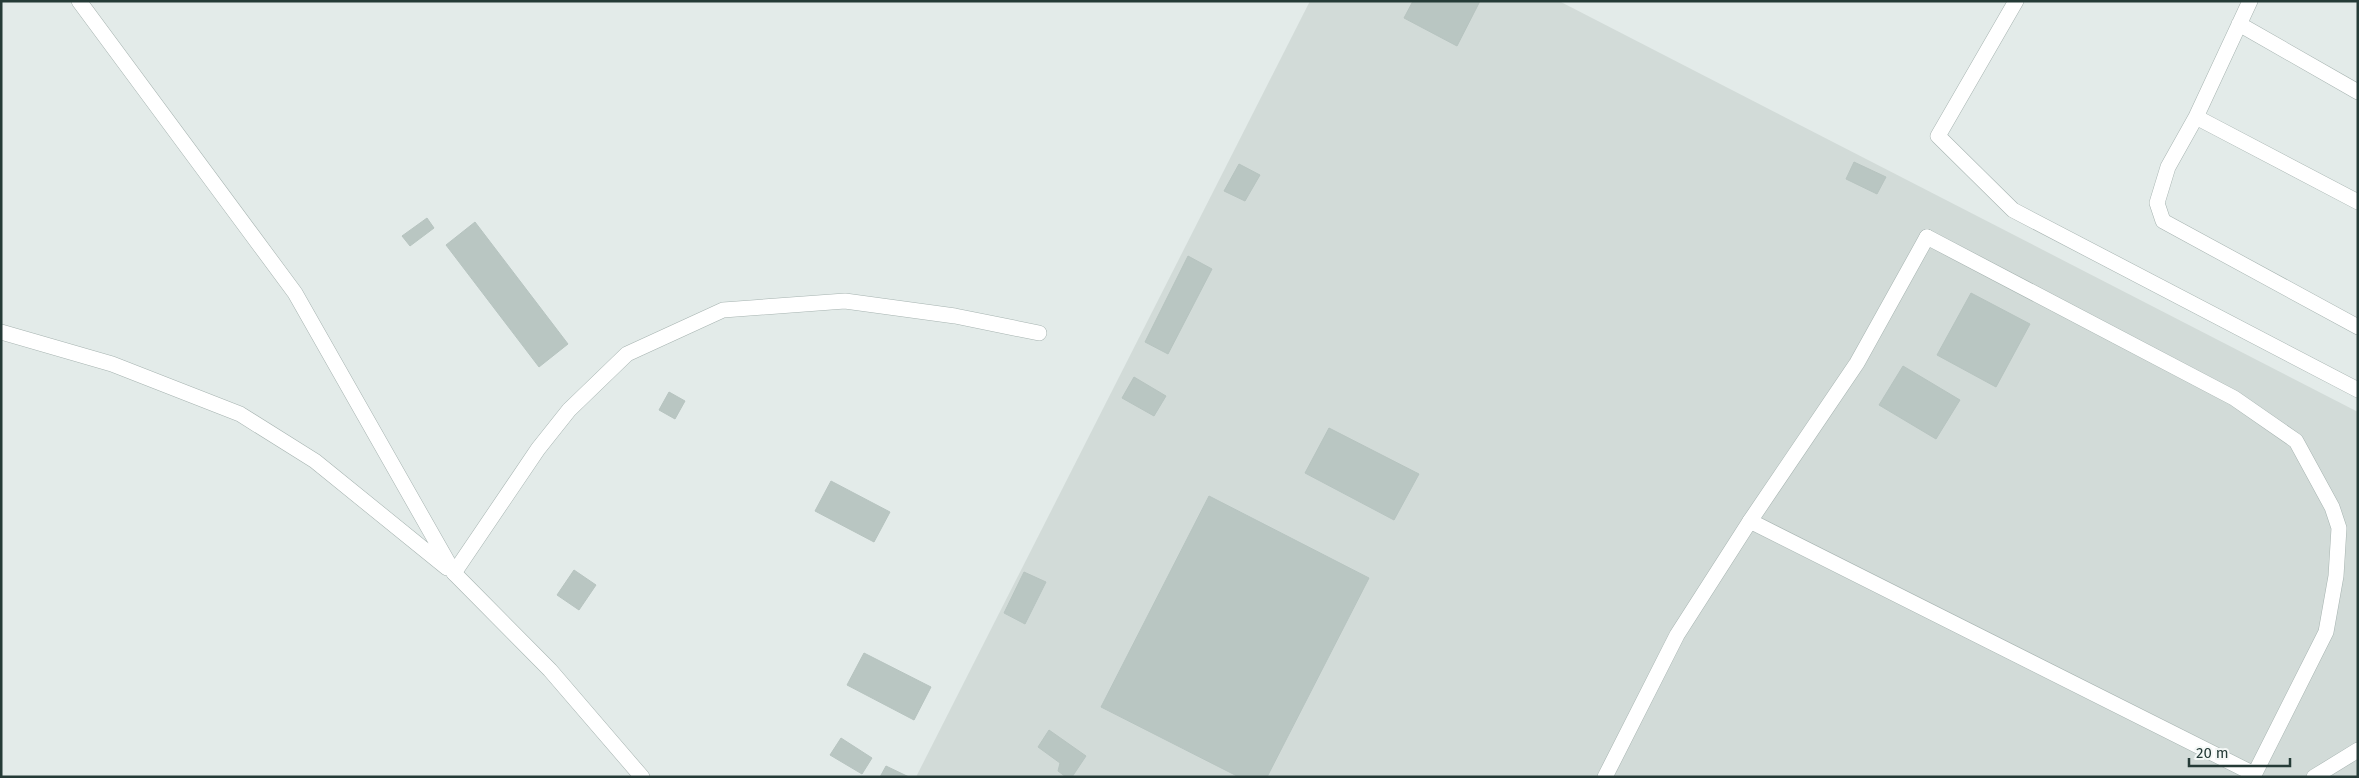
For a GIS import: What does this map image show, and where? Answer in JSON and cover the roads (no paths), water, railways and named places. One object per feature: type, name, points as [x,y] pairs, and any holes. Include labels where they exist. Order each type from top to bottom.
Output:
[{"type":"street","points":[[79,1],[295,293],[454,573]]},
{"type":"street","points":[[2016,1],[1938,136],[2013,210],[2358,390]]},
{"type":"street","points":[[2250,1],[2196,117],[2166,176],[2157,203],[2163,221],[2358,327]]},
{"type":"street","points":[[2239,24],[2358,92]]},
{"type":"street","points":[[2196,117],[2358,202]]},
{"type":"street","points":[[1605,777],[1677,635],[1750,521],[1857,363],[1927,237],[2234,398],[2296,441],[2332,507],[2339,528],[2336,576],[2326,632],[2254,775],[1750,521]]},
{"type":"street","points":[[454,573],[538,449],[569,410],[628,354],[723,310],[845,301],[955,316],[1039,333]]},
{"type":"street","points":[[1,332],[112,364],[240,414],[315,461],[454,573],[550,670],[642,777]]},
{"type":"street","points":[[2314,777],[2358,750]]}]
